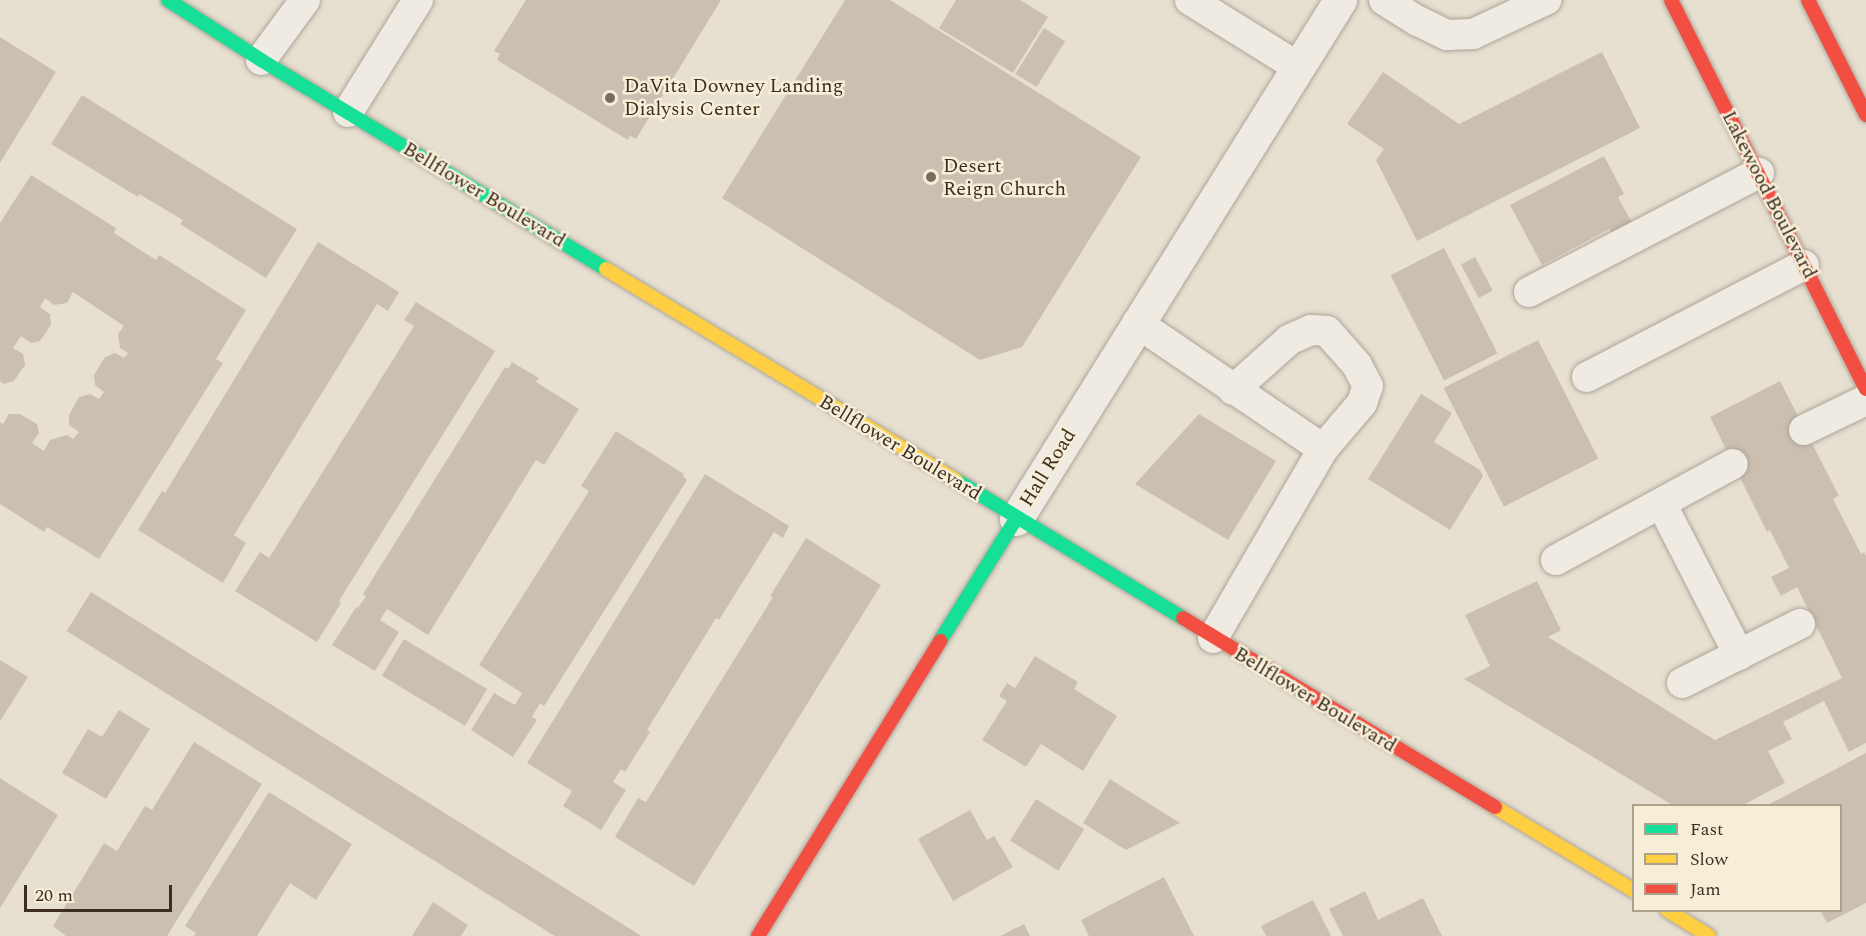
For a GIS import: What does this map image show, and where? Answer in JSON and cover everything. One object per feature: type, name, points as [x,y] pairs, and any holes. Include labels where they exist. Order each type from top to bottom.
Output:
[{"type":"main road","name":"Bellflower Boulevard","points":[[168,0],[261,60],[1632,890]]},
{"type":"main road","name":"Lakewood Boulevard","points":[[1671,0],[1866,389]]},
{"type":"main road","points":[[1808,0],[1866,115]]},
{"type":"main road","name":"Hall Road","points":[[758,936],[1017,519]]},
{"type":"main road","points":[[1669,912],[1709,936]]},
{"type":"street","name":"Hall Road","points":[[1017,519],[1340,0]]},
{"type":"lane","points":[[261,60],[305,0]]},
{"type":"lane","points":[[348,112],[417,0]]},
{"type":"lane","points":[[1190,0],[1298,67]]},
{"type":"lane","points":[[1384,0],[1418,21],[1447,35],[1473,34],[1546,0]]},
{"type":"lane","points":[[1529,292],[1759,173]]},
{"type":"lane","points":[[1587,377],[1804,265]]},
{"type":"lane","points":[[1137,323],[1323,449]]},
{"type":"lane","points":[[1213,638],[1323,449],[1362,403],[1368,386],[1357,365],[1327,330],[1311,330],[1289,340],[1233,390]]},
{"type":"lane","points":[[1804,430],[1866,400]]},
{"type":"lane","points":[[1556,560],[1733,464]]},
{"type":"lane","points":[[1661,503],[1739,655]]},
{"type":"lane","points":[[1682,683],[1800,624]]},
{"type":"building","name":"DaVita Downey Landing Dialysis Center","points":[[526,0],[721,0],[636,139],[630,136],[628,140],[497,60],[500,54],[494,51]]},
{"type":"building","name":"Desert Reign Church","points":[[845,0],[890,0],[1141,157],[1022,347],[980,360],[722,198]]},
{"type":"building","points":[[956,0],[1020,0],[1048,17],[1013,73],[939,28]]},
{"type":"building","points":[[1044,28],[1065,41],[1037,87],[1015,74]]},
{"type":"building","points":[[0,37],[56,72],[0,163]]},
{"type":"building","points":[[1602,52],[1640,128],[1417,241],[1376,160],[1384,149],[1347,124],[1383,72],[1459,124]]},
{"type":"building","points":[[82,95],[297,229],[266,278],[180,224],[183,220],[139,194],[138,197],[51,144]]},
{"type":"building","points":[[1604,156],[1624,194],[1618,197],[1633,225],[1613,236],[1609,229],[1542,265],[1510,205]]},
{"type":"building","points":[[31,175],[116,228],[114,233],[156,260],[159,255],[246,310],[216,359],[223,363],[99,559],[47,527],[44,532],[0,504],[0,422],[3,424],[9,414],[20,414],[37,424],[39,433],[32,443],[44,451],[50,440],[67,435],[73,439],[79,432],[69,425],[69,415],[79,397],[90,394],[99,399],[104,392],[95,385],[94,375],[105,357],[115,353],[124,358],[128,353],[120,348],[118,334],[124,326],[73,292],[67,303],[54,305],[45,298],[40,307],[50,314],[51,325],[40,341],[31,343],[21,336],[13,348],[23,354],[25,365],[14,381],[4,384],[0,381],[0,223]]},
{"type":"building","points":[[318,242],[399,292],[388,311],[377,304],[234,535],[246,543],[223,583],[138,530],[162,491],[165,493]]},
{"type":"building","points":[[1444,248],[1498,353],[1444,380],[1391,275]]},
{"type":"building","points":[[1475,257],[1493,291],[1479,298],[1461,265]]},
{"type":"building","points":[[416,302],[495,351],[339,601],[341,603],[317,642],[235,591],[260,552],[269,558],[414,326],[404,320]]},
{"type":"building","points":[[1538,340],[1598,459],[1504,507],[1444,388]]},
{"type":"building","points":[[512,362],[539,378],[536,382],[579,409],[544,465],[536,460],[428,635],[387,609],[380,620],[399,632],[375,671],[332,645],[356,607],[358,608],[366,596],[363,594],[505,367],[508,369]]},
{"type":"building","points":[[1780,381],[1839,496],[1833,499],[1861,554],[1864,552],[1866,556],[1866,743],[1849,752],[1824,701],[1783,722],[1792,739],[1768,751],[1785,783],[1745,804],[1671,804],[1464,679],[1490,666],[1465,615],[1537,581],[1561,630],[1548,637],[1715,740],[1842,678],[1797,587],[1781,596],[1771,577],[1789,568],[1770,530],[1767,532],[1710,417]]},
{"type":"building","points":[[1421,394],[1452,413],[1434,442],[1480,470],[1483,476],[1450,530],[1368,479]]},
{"type":"building","points":[[1199,414],[1276,461],[1228,540],[1135,484]]},
{"type":"building","points":[[616,431],[684,474],[687,480],[544,706],[540,703],[532,717],[537,720],[513,757],[471,730],[494,693],[515,705],[522,693],[479,665],[589,491],[581,486]]},
{"type":"building","points":[[705,474],[789,526],[783,538],[774,532],[719,620],[716,618],[647,730],[650,732],[625,772],[621,769],[613,782],[626,790],[601,830],[563,806],[572,791],[527,763]]},
{"type":"building","points":[[806,538],[881,585],[694,886],[615,837],[638,798],[646,802],[773,597],[770,596]]},
{"type":"building","points":[[91,592],[641,936],[555,936],[67,631]]},
{"type":"building","points":[[404,639],[487,689],[465,726],[382,676]]},
{"type":"building","points":[[1035,656],[1078,682],[1074,689],[1117,716],[1083,771],[1041,744],[1026,767],[982,740],[1007,701],[999,696],[1007,683],[1015,688]]},
{"type":"building","points":[[0,660],[28,677],[0,721]]},
{"type":"building","points":[[119,710],[150,729],[106,799],[62,773],[88,729],[102,737]]},
{"type":"building","points":[[194,742],[262,784],[167,936],[66,936],[53,926],[104,843],[117,851],[145,806],[152,810]]},
{"type":"building","points":[[1866,753],[1866,903],[1827,923],[1821,912],[1842,912],[1842,804],[1770,804]]},
{"type":"building","points":[[0,778],[58,815],[0,908]]},
{"type":"building","points":[[1110,779],[1180,823],[1126,850],[1083,823]]},
{"type":"building","points":[[269,792],[352,844],[316,900],[290,883],[257,936],[194,936],[196,933],[185,926]]},
{"type":"building","points":[[1036,799],[1084,829],[1058,871],[1010,841]]},
{"type":"building","points":[[970,810],[987,840],[994,836],[1013,867],[953,901],[918,839]]},
{"type":"building","points":[[1164,877],[1194,936],[1089,936],[1081,920]]},
{"type":"building","points":[[1365,891],[1378,920],[1423,898],[1442,936],[1343,936],[1329,909]]},
{"type":"building","points":[[1313,900],[1331,936],[1266,936],[1261,926]]},
{"type":"building","points":[[433,902],[468,925],[461,936],[412,936]]},
{"type":"building","points":[[1024,924],[1030,936],[1000,936]]},
{"type":"traffic: fast","points":[[168,0],[261,60],[606,269]]},
{"type":"traffic: fast","points":[[956,480],[1183,618]]},
{"type":"traffic: fast","points":[[940,641],[1016,519]]},
{"type":"traffic: slow","points":[[606,269],[956,480]]},
{"type":"traffic: slow","points":[[1495,807],[1632,890]]},
{"type":"traffic: slow","points":[[1670,912],[1709,936]]},
{"type":"traffic: jam","points":[[1671,0],[1866,389]]},
{"type":"traffic: jam","points":[[1808,0],[1866,115]]},
{"type":"traffic: jam","points":[[1183,618],[1495,807]]},
{"type":"traffic: jam","points":[[758,936],[940,641]]},
{"type":"place","name":"DaVita Downey Landing Dialysis Center","points":[[610,98]]},
{"type":"place","name":"Desert Reign Church","points":[[931,177]]}]
